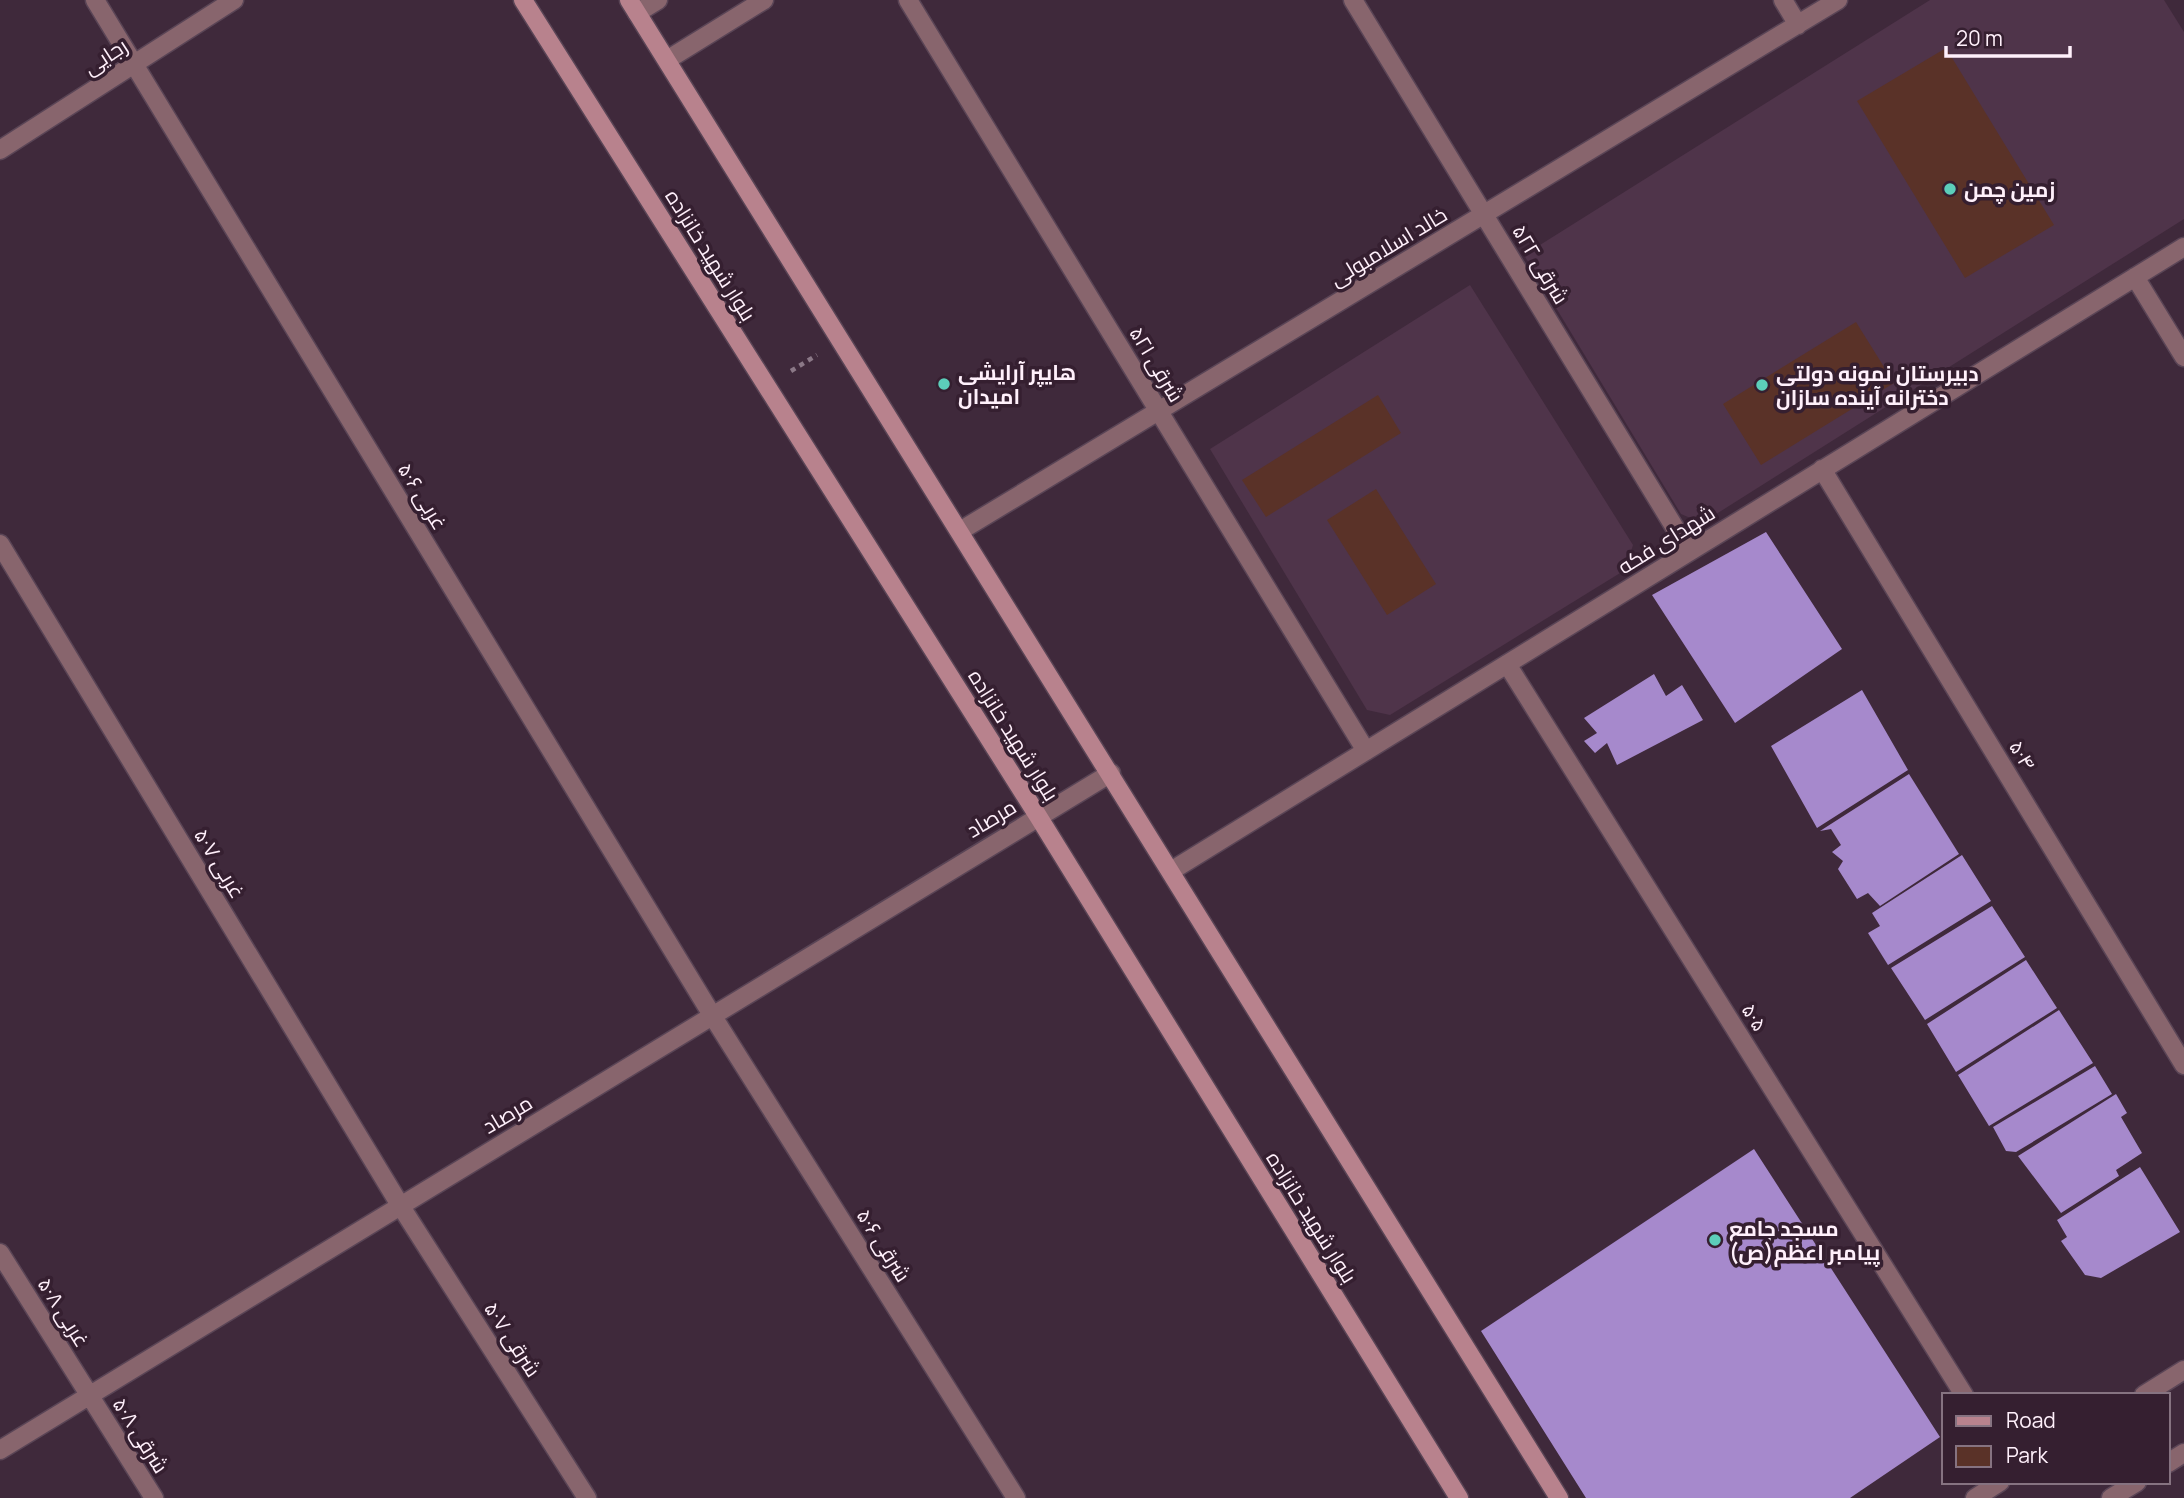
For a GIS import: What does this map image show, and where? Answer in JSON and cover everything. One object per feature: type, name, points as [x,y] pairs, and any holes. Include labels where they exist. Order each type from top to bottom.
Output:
[{"type":"main road","name":"بلوار شهید خانزاده","points":[[523,0],[1038,816],[1459,1498]]},
{"type":"main road","points":[[633,7],[1559,1498]]},
{"type":"street","name":"۵۰۶ غربی","points":[[94,0],[135,63],[712,1015]]},
{"type":"street","name":"رجایی","points":[[0,150],[234,0]]},
{"type":"street","points":[[633,7],[658,0]]},
{"type":"street","points":[[667,60],[764,0]]},
{"type":"street","name":"۵۲۱ شرقی","points":[[908,0],[1366,751]]},
{"type":"street","name":"۵۲۲ شرقی","points":[[1353,0],[1689,551]]},
{"type":"street","points":[[1783,0],[1798,24]]},
{"type":"street","name":"خالد اسلامبولی","points":[[960,531],[1838,0]]},
{"type":"street","name":"شهدای فکه","points":[[1171,871],[2184,247]]},
{"type":"street","points":[[2135,277],[2184,357]]},
{"type":"street","name":"۵۰۴","points":[[1822,469],[2184,1065]]},
{"type":"street","name":"۵۰۷ غربی","points":[[0,544],[400,1205]]},
{"type":"street","name":"۵۰۵","points":[[1507,664],[1963,1393]]},
{"type":"street","name":"مرصاد","points":[[0,1450],[1111,773]]},
{"type":"street","name":"۵۰۶ شرقی","points":[[712,1015],[1016,1498]]},
{"type":"street","name":"۵۰۷ شرقی","points":[[400,1205],[587,1498]]},
{"type":"street","name":"۵۰۸ غربی","points":[[0,1253],[90,1395]]},
{"type":"street","points":[[2147,1393],[2184,1370]]},
{"type":"street","name":"۵۰۸ شرقی","points":[[90,1395],[154,1498]]},
{"type":"street","points":[[1975,1498],[1997,1484]]},
{"type":"street","points":[[2111,1498],[2134,1484]]},
{"type":"path","points":[[767,387],[841,340]]},
{"type":"shaded area","name":"دبیرستان نمونه دولتی دخترانه آینده سازان","points":[[1930,0],[2164,0],[2184,32],[2184,219],[1702,523],[1681,514],[1524,255]]},
{"type":"shaded area","points":[[1470,285],[1633,545],[1625,570],[1390,715],[1367,710],[1210,449]]},
{"type":"green space","points":[[1946,48],[2054,225],[1965,278],[1857,101]]},
{"type":"green space","points":[[1856,322],[1894,383],[1761,465],[1723,404]]},
{"type":"green space","points":[[1378,395],[1401,433],[1266,517],[1242,480]]},
{"type":"green space","points":[[1376,489],[1436,584],[1387,615],[1327,520]]},
{"type":"building","points":[[1766,532],[1842,649],[1735,723],[1652,595]]},
{"type":"building","points":[[1654,674],[1666,696],[1682,685],[1703,720],[1617,765],[1607,743],[1595,753],[1584,741],[1597,733],[1584,718]]},
{"type":"building","points":[[1862,690],[1908,770],[1817,828],[1771,746]]},
{"type":"building","points":[[1909,774],[1959,854],[1880,906],[1868,893],[1857,899],[1838,869],[1843,861],[1832,852],[1841,845],[1831,829],[1820,831]]},
{"type":"building","points":[[1962,855],[1991,901],[1888,965],[1868,933],[1880,926],[1872,913]]},
{"type":"building","points":[[1992,906],[2025,957],[1925,1020],[1891,968]]},
{"type":"building","points":[[2026,960],[2057,1008],[1956,1072],[1927,1024]]},
{"type":"building","points":[[2059,1010],[2093,1063],[1989,1126],[1958,1075]]},
{"type":"building","points":[[2095,1066],[2112,1094],[2016,1152],[2006,1151],[1993,1127]]},
{"type":"building","points":[[2116,1094],[2127,1113],[2121,1117],[2142,1153],[2116,1170],[2119,1176],[2061,1213],[2018,1156]]},
{"type":"building","name":"مسجد جامع پیامبر اعظم(ص)","points":[[1754,1149],[1940,1437],[1850,1498],[1586,1498],[1481,1331]]},
{"type":"building","points":[[2140,1167],[2180,1232],[2101,1278],[2085,1275],[2061,1241],[2067,1237],[2057,1220]]},
{"type":"place","name":"زمین چمن","points":[[1950,189]]},
{"type":"place","name":"هایپر آرایشی امیدان","points":[[944,384]]},
{"type":"place","name":"دبیرستان نمونه دولتی دخترانه آینده سازان","points":[[1762,385]]},
{"type":"place","name":"مسجد جامع پیامبر اعظم(ص)","points":[[1715,1240]]}]
